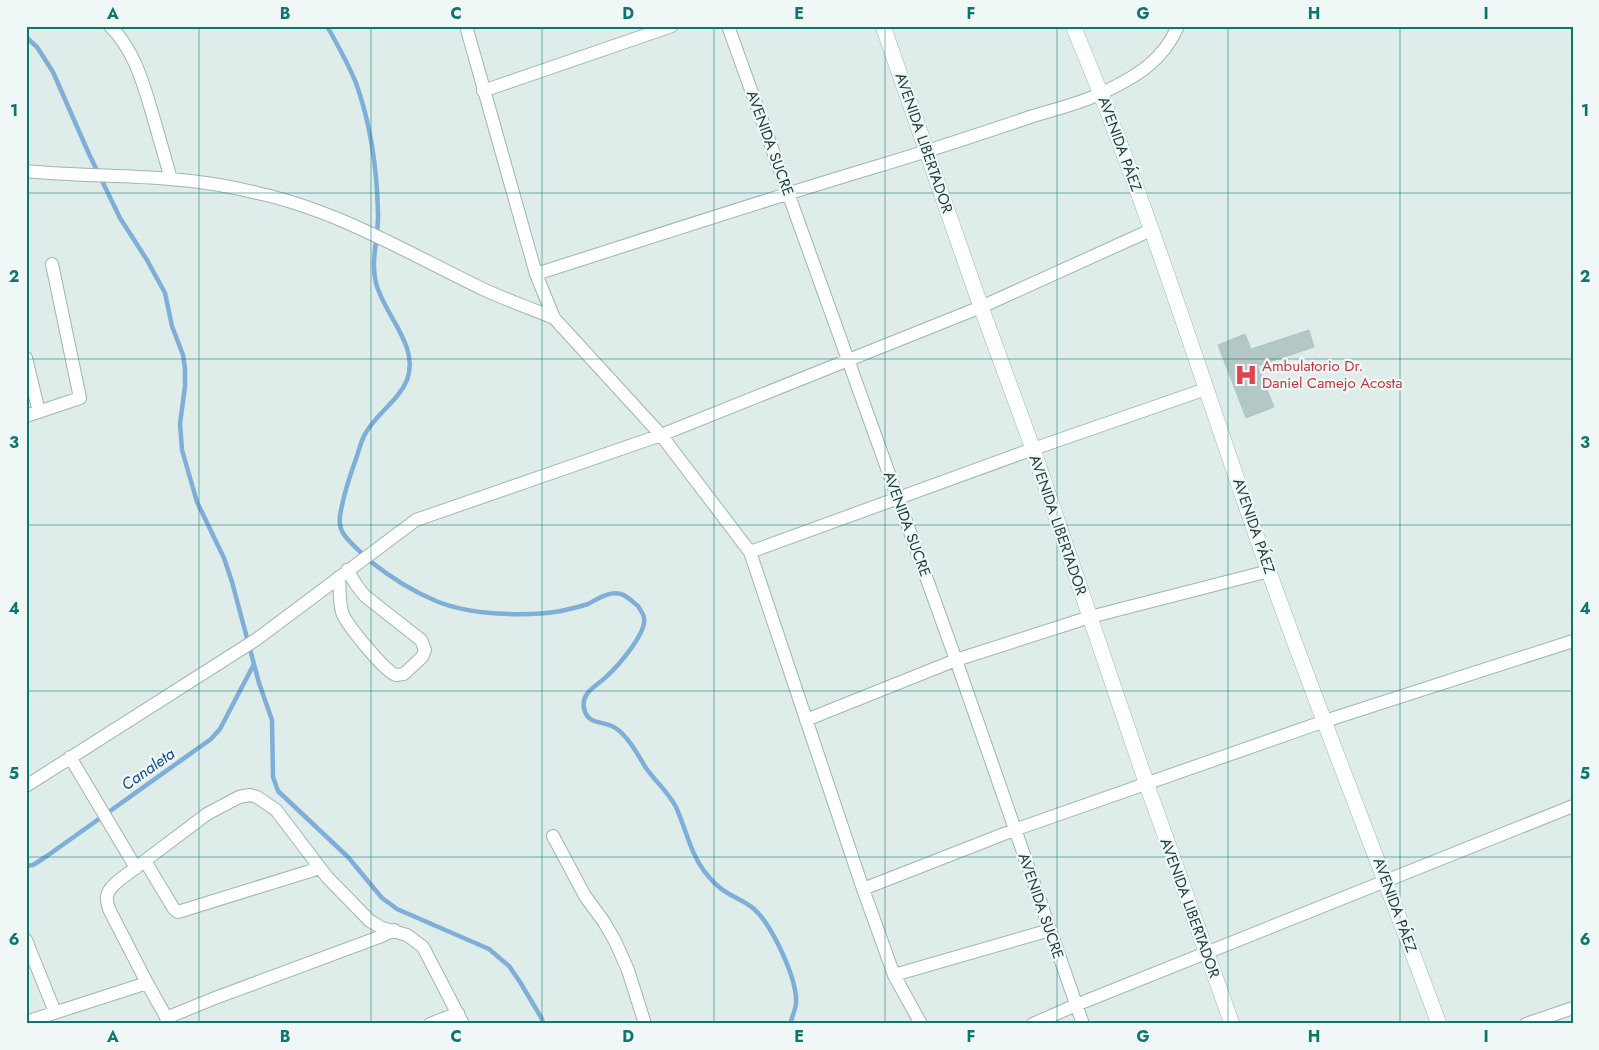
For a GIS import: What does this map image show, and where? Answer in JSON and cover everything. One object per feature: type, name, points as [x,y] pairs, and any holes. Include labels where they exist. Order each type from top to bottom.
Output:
[{"type":"main road","name":"AVENIDA LIBERTADOR","points":[[883,26],[981,307],[1033,449],[1147,785],[1232,1024]]},
{"type":"main road","name":"AVENIDA PÁEZ","points":[[1074,26],[1102,93],[1269,571],[1439,1024]]},
{"type":"street","points":[[110,26],[119,34],[140,72],[171,179]]},
{"type":"street","points":[[466,26],[483,92],[536,274],[554,318],[661,435],[750,552],[863,889],[894,975],[921,1024]]},
{"type":"street","points":[[483,92],[672,26]]},
{"type":"street","name":"AVENIDA SUCRE","points":[[728,26],[956,660],[1083,1024]]},
{"type":"street","points":[[536,274],[788,193],[927,152],[1102,93],[1133,77],[1151,64],[1164,52],[1178,26]]},
{"type":"street","points":[[26,170],[171,179],[257,193],[317,212],[386,240],[485,290],[554,318]]},
{"type":"street","points":[[26,786],[256,639],[416,520],[661,435],[981,307],[1151,230]]},
{"type":"street","points":[[26,358],[32,414],[80,398],[52,264]]},
{"type":"street","points":[[750,552],[898,500],[1033,449],[1206,389]]},
{"type":"street","points":[[806,720],[956,660],[1090,618],[1269,571]]},
{"type":"street","points":[[343,573],[366,596],[422,640],[425,650],[422,657],[404,674],[396,675],[390,672],[346,621],[342,613],[343,573]]},
{"type":"street","points":[[863,889],[1014,830],[1325,722],[1573,641]]},
{"type":"street","points":[[70,757],[141,864],[178,912],[320,868]]},
{"type":"street","points":[[394,930],[215,998],[168,1021],[109,909],[106,896],[109,889],[207,814],[239,797],[250,795],[265,801],[276,810],[320,868],[370,921],[382,928],[394,930],[407,935],[423,947],[460,1019],[430,1024]]},
{"type":"street","points":[[1033,1024],[1076,1005],[1573,806]]},
{"type":"street","points":[[553,836],[585,896],[615,941],[628,970],[645,1024]]},
{"type":"street","points":[[894,975],[1050,930]]},
{"type":"street","points":[[26,940],[55,1012]]},
{"type":"street","points":[[26,1022],[147,983]]},
{"type":"street","points":[[1526,1024],[1573,1008]]},
{"type":"building","points":[[1309,330],[1314,347],[1258,366],[1274,407],[1246,418],[1218,345],[1245,334],[1251,349]]},
{"type":"waterway","points":[[327,26],[353,76],[366,115],[375,164],[377,197],[378,222],[374,274],[380,295],[405,343],[410,367],[403,388],[368,428],[362,441],[341,508],[340,521],[342,532],[357,549],[385,573],[418,593],[449,606],[497,614],[547,613],[588,604],[603,596],[616,593],[625,596],[638,606],[644,618],[641,632],[631,649],[618,665],[587,693],[584,702],[586,714],[593,720],[612,726],[625,737],[676,807],[688,840],[704,871],[723,890],[754,909],[768,927],[788,968],[796,994],[796,1004],[790,1024]]},
{"type":"waterway","points":[[26,37],[37,47],[53,72],[120,218],[147,260],[165,293],[172,326],[183,355],[185,368],[185,386],[180,424],[182,450],[197,502],[224,558],[259,683],[272,720],[273,777],[278,791],[348,857],[382,898],[397,909],[489,949],[509,966],[542,1019],[543,1024]]},
{"type":"waterway","name":"Canaleta","points":[[26,866],[33,865],[47,856],[211,739],[220,729],[254,664]]},
{"type":"place","name":"Ambulatorio Dr. Daniel Camejo Acosta","points":[[1246,375]]}]
